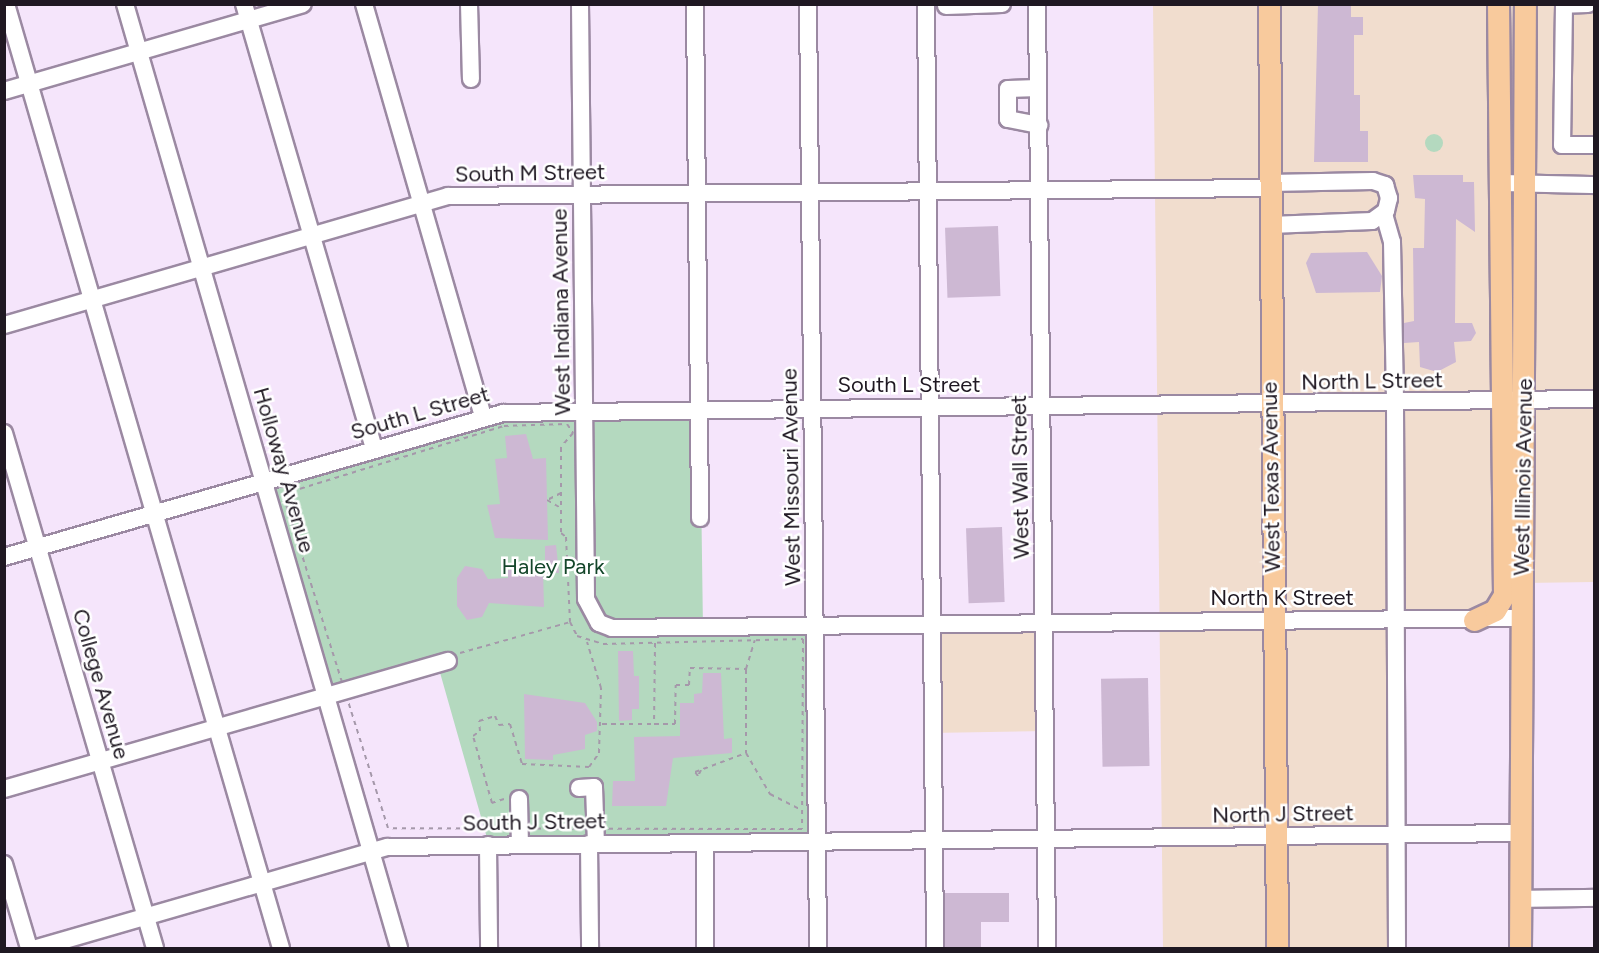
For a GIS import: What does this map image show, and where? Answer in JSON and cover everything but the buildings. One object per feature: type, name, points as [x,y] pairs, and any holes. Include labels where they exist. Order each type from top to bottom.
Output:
[{"type":"main road","name":"West Texas Avenue","points":[[1269,4],[1270,405],[1277,948]]},
{"type":"main road","name":"West Illinois Avenue","points":[[1474,620],[1495,610],[1504,595],[1498,4]]},
{"type":"main road","name":"West Illinois Avenue","points":[[1520,948],[1521,618],[1525,400],[1525,4]]},
{"type":"street","points":[[6,4],[281,948]]},
{"type":"street","name":"Holloway Avenue","points":[[125,4],[399,948]]},
{"type":"street","points":[[4,91],[139,53],[247,12],[303,4]]},
{"type":"street","points":[[364,4],[483,416]]},
{"type":"street","points":[[469,4],[471,79]]},
{"type":"street","name":"West Indiana Avenue","points":[[580,4],[586,599],[592,617]]},
{"type":"street","points":[[695,4],[700,518]]},
{"type":"street","name":"West Missouri Avenue","points":[[808,4],[818,948]]},
{"type":"street","points":[[926,4],[935,948]]},
{"type":"street","points":[[946,6],[1002,4]]},
{"type":"street","name":"West Wall Street","points":[[1037,4],[1047,948]]},
{"type":"street","points":[[1588,4],[1564,5],[1562,145],[1594,145]]},
{"type":"street","points":[[247,12],[374,449]]},
{"type":"street","points":[[1038,88],[1008,89],[1008,119],[1039,125]]},
{"type":"street","name":"South M Street","points":[[4,325],[448,196],[810,193],[1378,182],[1389,193],[1384,214]]},
{"type":"street","points":[[1499,183],[1594,185]]},
{"type":"street","points":[[1270,225],[1366,223],[1384,214],[1392,242],[1396,620],[1394,835],[1397,948]]},
{"type":"street","name":"North L Street","points":[[1042,407],[1594,399]]},
{"type":"street","name":"South L Street","points":[[4,557],[483,416],[584,412],[1042,407]]},
{"type":"street","name":"College Avenue","points":[[4,432],[155,948]]},
{"type":"street","name":"North K Street","points":[[592,617],[612,628],[1521,618]]},
{"type":"street","points":[[4,789],[448,661]]},
{"type":"street","points":[[579,788],[594,787],[590,948]]},
{"type":"street","points":[[514,800],[516,831]]},
{"type":"street","name":"South J Street","points":[[37,948],[388,846],[488,845],[516,831],[593,840],[705,843],[1046,840]]},
{"type":"street","name":"North J Street","points":[[1046,840],[1520,833]]},
{"type":"street","points":[[705,843],[705,948]]},
{"type":"street","points":[[488,845],[489,948]]},
{"type":"street","points":[[4,864],[29,948]]},
{"type":"street","points":[[1520,899],[1594,898]]},
{"type":"path","points":[[514,800],[492,803],[473,736],[480,731],[479,721],[495,716],[499,725],[510,724],[522,764],[589,767],[599,753],[602,724],[601,688],[587,642],[570,622],[561,508],[561,447],[573,433],[567,424],[504,426],[285,489],[295,537],[346,690],[388,828],[516,831],[593,840],[802,829],[805,811],[804,644],[799,636],[655,638],[587,642]]},
{"type":"path","points":[[561,493],[548,500],[561,508]]},
{"type":"path","points":[[756,637],[746,669],[746,753],[770,794],[805,811]]},
{"type":"path","points":[[654,724],[655,638]]},
{"type":"path","points":[[602,724],[675,724],[676,685],[689,685],[690,668],[746,669]]},
{"type":"path","points":[[701,770],[746,753]]},
{"type":"shaded area","points":[[1153,5],[1594,5],[1594,582],[1518,583],[1518,619],[1401,619],[1397,948],[1163,948]]},
{"type":"shaded area","points":[[1044,623],[1046,731],[931,733],[929,625]]},
{"type":"green space","points":[[1430,134],[1438,134],[1443,139],[1441,150],[1430,152],[1425,147],[1425,139]]},
{"type":"green space","name":"Haley Park","points":[[700,411],[703,629],[811,630],[812,837],[487,838],[435,655],[329,689],[272,486],[504,418]]}]
